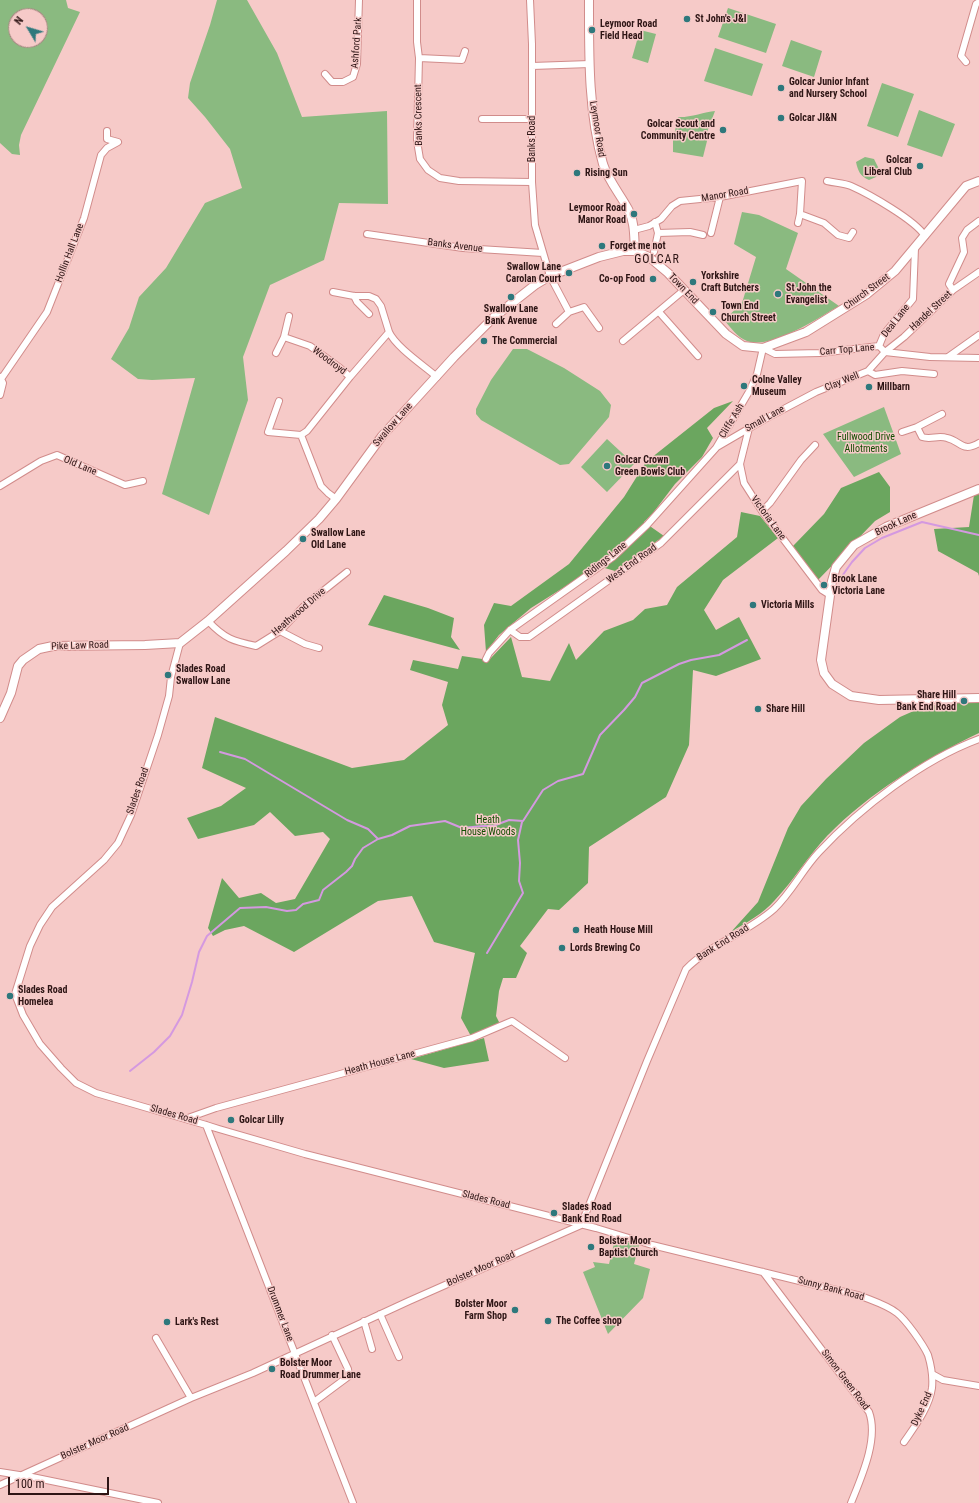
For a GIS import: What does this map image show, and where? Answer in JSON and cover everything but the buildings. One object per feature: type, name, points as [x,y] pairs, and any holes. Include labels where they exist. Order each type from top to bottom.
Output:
[{"type":"street","name":"Ashford Park","points":[[325,74],[332,82],[343,82],[353,77],[357,64],[359,0]]},
{"type":"street","name":"Banks Crescent","points":[[417,0],[417,42],[419,58],[417,141],[420,159],[428,170],[440,178],[459,181],[532,182]]},
{"type":"street","name":"Banks Road","points":[[530,0],[532,66],[532,182],[535,225],[550,276],[569,312]]},
{"type":"street","name":"Leymoor Road","points":[[589,0],[590,64],[594,119],[603,165],[629,210],[634,230],[635,251]]},
{"type":"street","points":[[966,62],[961,56],[976,15],[976,4],[979,2]]},
{"type":"street","points":[[419,58],[463,63],[465,52]]},
{"type":"street","points":[[532,66],[590,64]]},
{"type":"street","points":[[482,119],[532,119]]},
{"type":"street","name":"Hollin Hall Lane","points":[[0,378],[47,312],[84,218],[101,155],[107,148],[118,142],[107,140],[107,130]]},
{"type":"street","name":"Manor Road","points":[[634,230],[649,226],[661,219],[672,206],[680,201],[720,197],[802,181],[800,214]]},
{"type":"street","points":[[827,181],[850,186],[872,197],[904,216],[921,230],[925,236]]},
{"type":"street","name":"Church Street","points":[[726,334],[743,346],[763,348],[806,332],[867,294],[895,271],[966,186],[979,181]]},
{"type":"street","points":[[711,233],[720,197]]},
{"type":"street","points":[[798,223],[800,214],[824,223],[838,235],[849,238],[853,232]]},
{"type":"street","points":[[953,290],[950,284],[964,252],[962,238],[967,230],[979,221]]},
{"type":"street","points":[[654,252],[658,233],[655,222]]},
{"type":"street","points":[[658,233],[690,232],[703,235]]},
{"type":"street","name":"Banks Avenue","points":[[367,234],[463,248],[543,253]]},
{"type":"street","name":"Deal Lane","points":[[878,346],[884,334],[913,298],[915,248]]},
{"type":"street","name":"Swallow Lane","points":[[180,642],[208,621],[286,551],[319,519],[336,499],[382,436],[454,357],[493,318],[535,285],[550,276],[599,257],[623,251],[635,251]]},
{"type":"street","name":"Town End","points":[[635,251],[649,257],[668,273],[726,334]]},
{"type":"street","name":"Handel Street","points":[[885,352],[904,337],[953,290],[979,272]]},
{"type":"street","points":[[623,341],[684,290]]},
{"type":"street","points":[[332,292],[354,296],[369,296],[376,299],[381,306],[392,338],[437,377]]},
{"type":"street","points":[[354,296],[356,302],[369,314]]},
{"type":"street","points":[[556,324],[569,312],[584,307],[599,328]]},
{"type":"street","points":[[659,312],[698,356]]},
{"type":"street","points":[[276,353],[284,337],[289,316]]},
{"type":"street","name":"Woodroyd","points":[[301,434],[307,431],[350,377],[389,332]]},
{"type":"street","points":[[948,358],[979,335]]},
{"type":"street","name":"Woodroyd","points":[[284,337],[310,346],[350,377]]},
{"type":"street","name":"Carr Top Lane","points":[[763,348],[775,354],[820,353],[878,346],[885,352],[948,358],[979,358]]},
{"type":"street","name":"Cliffe Ash","points":[[716,448],[751,389],[757,374],[763,348]]},
{"type":"street","name":"Clay Well","points":[[816,392],[868,371],[885,352]]},
{"type":"street","name":"Clay Well","points":[[868,371],[875,375],[902,371],[934,374]]},
{"type":"street","points":[[0,378],[3,382],[0,395]]},
{"type":"street","name":"Small Lane","points":[[716,448],[749,428],[816,392]]},
{"type":"street","points":[[279,401],[268,432],[301,434],[321,486],[336,499]]},
{"type":"street","points":[[902,432],[917,427],[942,414]]},
{"type":"street","points":[[917,427],[922,437],[929,439],[939,437],[948,438],[964,447],[972,447],[979,443]]},
{"type":"street","name":"Victoria Lane","points":[[749,428],[740,464],[744,483],[762,511],[822,590],[830,595]]},
{"type":"street","points":[[762,511],[770,503],[801,460],[814,446]]},
{"type":"street","name":"Ridings Lane","points":[[486,659],[489,653],[510,630],[613,557],[647,525],[716,448]]},
{"type":"street","name":"Old Lane","points":[[0,486],[41,461],[57,456],[125,485],[143,481]]},
{"type":"street","name":"West End Road","points":[[510,630],[520,637],[529,637],[661,543],[740,464]]},
{"type":"street","name":"Brook Lane","points":[[830,595],[836,567],[854,545],[886,527],[979,489]]},
{"type":"street","name":"Heathwood Drive","points":[[208,621],[221,634],[234,641],[256,646],[280,631],[303,607],[347,572]]},
{"type":"street","points":[[830,595],[822,643],[821,663],[824,673],[832,684],[843,692],[860,698],[879,700],[979,698]]},
{"type":"street","points":[[280,631],[305,644],[319,648]]},
{"type":"street","name":"Pike Law Road","points":[[0,718],[11,692],[18,666],[23,660],[39,649],[53,646],[145,645],[180,642]]},
{"type":"street","name":"Slades Road","points":[[180,642],[171,677],[169,696],[158,735],[131,815],[118,843],[104,860],[52,907],[40,925],[30,946],[15,994],[23,1015],[40,1044],[61,1068],[76,1083],[96,1093],[305,1154],[581,1225],[652,1245],[763,1272]]},
{"type":"street","name":"Bank End Road","points":[[581,1225],[644,1067],[686,969],[694,961],[717,945],[760,920],[774,909],[788,895],[818,853],[858,816],[921,768],[970,742],[979,739]]},
{"type":"street","name":"Heath House Lane","points":[[185,1119],[223,1106],[472,1038],[512,1021],[565,1058]]},
{"type":"street","name":"Drummer Lane","points":[[206,1124],[353,1503]]},
{"type":"street","name":"Bolster Moor Road","points":[[0,1485],[191,1398],[253,1373],[332,1335],[581,1225]]},
{"type":"street","name":"Sunny Bank Road","points":[[763,1272],[861,1296],[882,1304],[898,1313],[914,1333],[928,1355],[932,1374]]},
{"type":"street","name":"Simon Green Road","points":[[763,1272],[869,1412],[872,1419],[872,1437],[863,1474],[851,1503]]},
{"type":"street","points":[[380,1314],[399,1357]]},
{"type":"street","points":[[364,1321],[372,1349]]},
{"type":"street","points":[[314,1402],[349,1376],[348,1369],[332,1335]]},
{"type":"street","points":[[156,1338],[191,1398]]},
{"type":"street","points":[[932,1374],[943,1380],[979,1386]]},
{"type":"street","name":"Dyke End","points":[[904,1442],[926,1406],[932,1389],[932,1374]]},
{"type":"street","points":[[0,1472],[32,1477],[158,1503]]},
{"type":"green space","points":[[0,0],[66,0],[68,8],[80,12],[21,135],[19,145],[20,155],[12,154],[0,143]]},
{"type":"green space","points":[[217,0],[247,0],[277,53],[302,117],[387,111],[388,204],[339,203],[324,260],[270,285],[243,357],[248,400],[209,515],[162,494],[195,378],[152,380],[138,379],[111,359],[129,328],[139,297],[166,268],[205,203],[242,188],[230,149],[188,98],[190,83]]},
{"type":"green space","points":[[728,8],[776,24],[766,53],[718,37]]},
{"type":"green space","points":[[640,30],[656,34],[648,63],[632,58]]},
{"type":"green space","points":[[791,40],[822,51],[814,77],[782,66]]},
{"type":"green space","points":[[715,48],[763,64],[752,96],[704,81]]},
{"type":"green space","points":[[882,83],[914,94],[898,137],[867,126]]},
{"type":"green space","points":[[919,110],[955,124],[942,157],[907,145]]},
{"type":"green space","points":[[715,111],[706,135],[707,141],[703,157],[673,152],[673,140],[678,117],[687,117]]},
{"type":"green space","points":[[865,157],[874,159],[879,169],[876,177],[869,180],[863,177],[860,173],[856,162]]},
{"type":"green space","points":[[742,212],[759,215],[798,233],[786,269],[839,306],[807,325],[769,341],[757,343],[747,341],[734,332],[724,320],[742,303],[756,257],[734,244]]},
{"type":"green space","points":[[513,349],[527,349],[564,368],[600,391],[611,405],[609,417],[569,464],[560,465],[481,420],[476,414],[476,409],[491,380]]},
{"type":"green space","points":[[733,401],[707,428],[713,438],[702,457],[675,484],[653,513],[644,522],[664,536],[615,571],[598,566],[531,608],[499,635],[486,652],[484,625],[494,603],[511,606],[569,564],[624,497],[646,462],[714,408]]},
{"type":"green space","name":"Fullwood Drive Allotments","points":[[884,407],[901,454],[854,477],[823,434]]},
{"type":"green space","name":"Golcar Crown Green Bowls Club","points":[[607,439],[634,464],[607,492],[581,467]]},
{"type":"green space","points":[[879,472],[890,487],[890,512],[875,521],[818,580],[793,546],[824,514],[841,488]]},
{"type":"green space","points":[[979,494],[979,576],[978,573],[938,551],[934,529],[969,527],[974,495]]},
{"type":"green space","name":"Heath House Woods","points":[[741,512],[760,516],[778,538],[723,580],[704,610],[716,630],[739,617],[761,659],[716,676],[693,670],[689,745],[666,797],[589,847],[588,883],[559,910],[548,909],[520,946],[527,953],[516,978],[503,978],[499,991],[496,1016],[500,1024],[472,1038],[461,1018],[475,953],[434,942],[412,896],[378,901],[294,952],[244,926],[225,930],[213,936],[208,928],[222,878],[239,898],[261,893],[276,903],[295,899],[330,839],[323,832],[295,836],[270,812],[254,825],[198,839],[187,818],[221,806],[246,788],[202,768],[215,717],[352,768],[404,760],[448,725],[442,705],[448,682],[410,670],[413,660],[458,669],[462,656],[489,660],[511,637],[522,677],[550,681],[569,643],[576,660],[604,631],[633,620],[645,609],[667,605],[677,587],[737,537]]},
{"type":"green space","points":[[384,595],[428,608],[454,618],[451,637],[460,650],[368,625]]},
{"type":"green space","points":[[979,701],[979,733],[938,754],[898,778],[861,805],[827,836],[782,892],[765,910],[731,932],[758,902],[788,828],[801,806],[826,779],[864,743],[900,717],[925,706]]},
{"type":"green space","points":[[484,1038],[489,1061],[444,1068],[411,1059]]},
{"type":"green space","points":[[615,1239],[639,1245],[634,1264],[650,1269],[643,1298],[608,1334],[583,1272],[595,1267],[593,1262],[609,1264]]},
{"type":"waterway","points":[[840,579],[852,562],[865,548],[882,538],[922,522],[979,535]]},
{"type":"waterway","points":[[130,1071],[154,1052],[170,1036],[182,1015],[199,952],[207,936],[240,908],[266,907],[287,911],[296,910],[303,904],[319,900],[323,890],[352,866],[363,848],[378,839],[392,835],[410,826],[445,821],[462,828],[493,826],[509,820],[523,821],[543,790],[558,781],[583,774],[600,735],[635,697],[642,683],[679,664],[691,660],[719,655],[747,640]]},
{"type":"waterway","points":[[220,752],[245,759],[347,820],[368,829],[378,839]]},
{"type":"waterway","points":[[487,953],[523,893],[519,881],[520,863],[518,840],[522,822]]},
{"type":"place","name":"St John's J&I","points":[[687,19]]},
{"type":"place","name":"Leymoor Road Field Head","points":[[592,30]]},
{"type":"place","name":"Golcar Junior Infant and Nursery School","points":[[781,88]]},
{"type":"place","name":"Golcar JI&N","points":[[781,118]]},
{"type":"place","name":"Golcar Scout and Community Centre","points":[[723,130]]},
{"type":"place","name":"Golcar Liberal Club","points":[[920,166]]},
{"type":"place","name":"Rising Sun","points":[[577,173]]},
{"type":"place","name":"Leymoor Road Manor Road","points":[[634,214]]},
{"type":"place","name":"Forget me not","points":[[602,246]]},
{"type":"place","name":"Swallow Lane Carolan Court","points":[[569,273]]},
{"type":"place","name":"Co-op Food","points":[[653,279]]},
{"type":"place","name":"Yorkshire Craft Butchers","points":[[693,282]]},
{"type":"place","name":"St John the Evangelist","points":[[778,294]]},
{"type":"place","name":"Swallow Lane Bank Avenue","points":[[511,297]]},
{"type":"place","name":"Town End Church Street","points":[[713,312]]},
{"type":"place","name":"The Commercial","points":[[484,341]]},
{"type":"place","name":"Colne Valley Museum","points":[[744,386]]},
{"type":"place","name":"Millbarn","points":[[869,387]]},
{"type":"place","name":"Golcar Crown Green Bowls Club","points":[[607,466]]},
{"type":"place","name":"Swallow Lane Old Lane","points":[[303,539]]},
{"type":"place","name":"Brook Lane Victoria Lane","points":[[824,585]]},
{"type":"place","name":"Victoria Mills","points":[[753,605]]},
{"type":"place","name":"Slades Road Swallow Lane","points":[[168,675]]},
{"type":"place","name":"Share Hill Bank End Road","points":[[964,701]]},
{"type":"place","name":"Share Hill","points":[[758,709]]},
{"type":"place","name":"Heath House Mill","points":[[576,930]]},
{"type":"place","name":"Lords Brewing Co","points":[[562,948]]},
{"type":"place","name":"Slades Road Homelea","points":[[10,996]]},
{"type":"place","name":"Golcar Lilly","points":[[231,1120]]},
{"type":"place","name":"Slades Road Bank End Road","points":[[554,1213]]},
{"type":"place","name":"Bolster Moor Baptist Church","points":[[591,1247]]},
{"type":"place","name":"Bolster Moor Farm Shop","points":[[515,1310]]},
{"type":"place","name":"The Coffee shop","points":[[548,1321]]},
{"type":"place","name":"Lark's Rest","points":[[167,1322]]},
{"type":"place","name":"Bolster Moor Road Drummer Lane","points":[[272,1369]]},
{"type":"district","name":"GOLCAR","points":[[657,260]]}]
